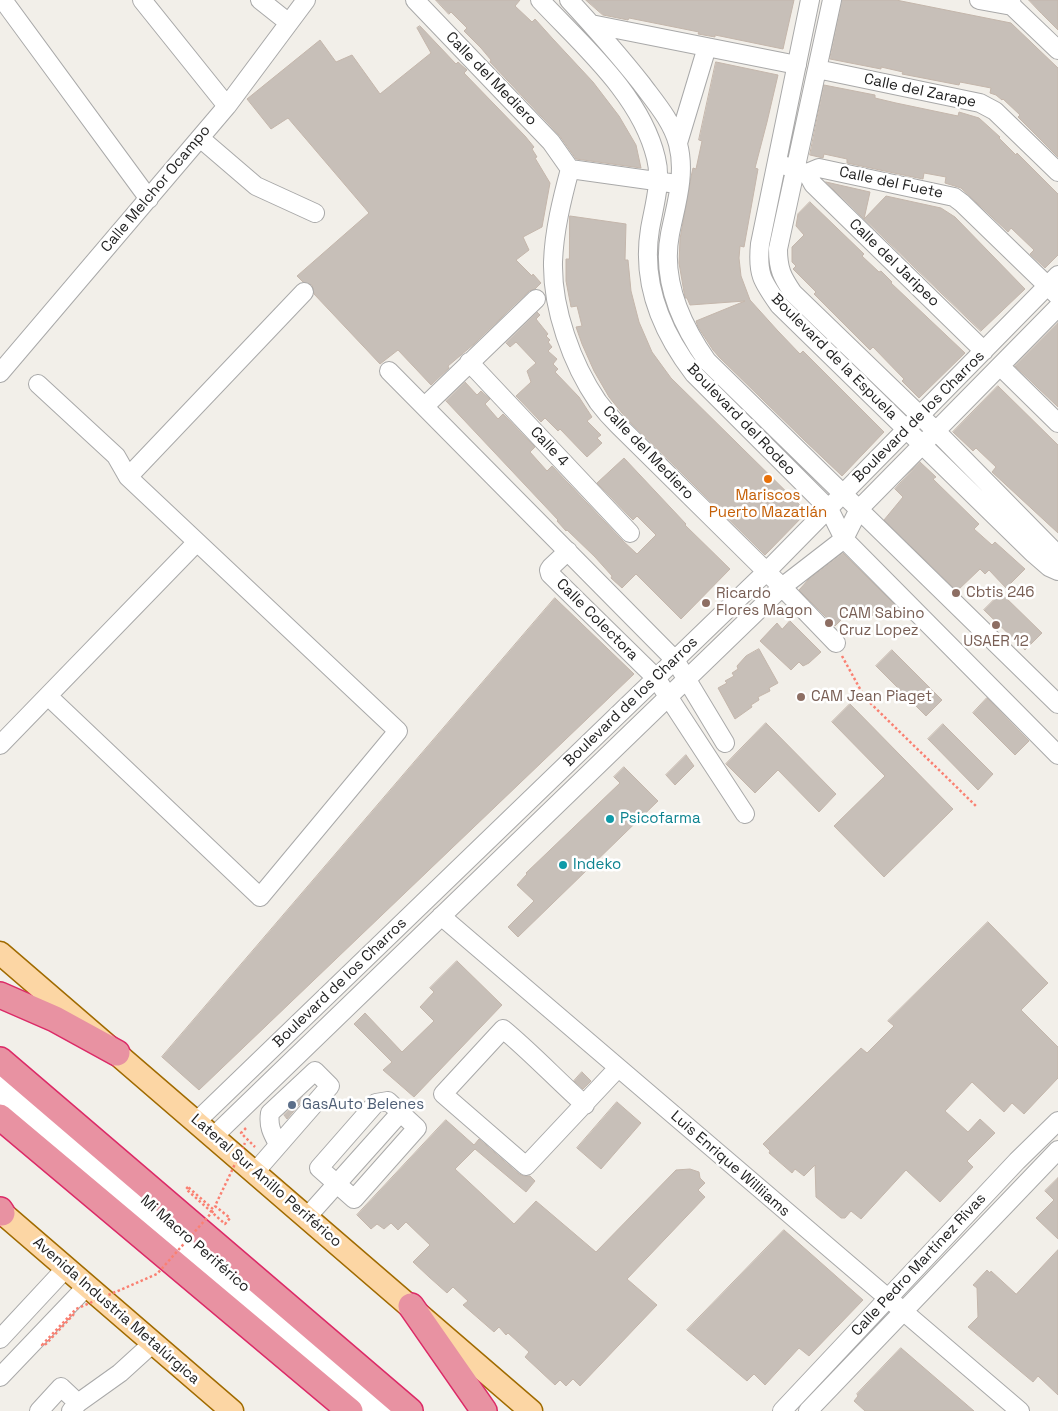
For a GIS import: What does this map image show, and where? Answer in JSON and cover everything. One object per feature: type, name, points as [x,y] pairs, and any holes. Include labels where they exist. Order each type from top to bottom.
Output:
[{"type":"highway","points":[[0,995],[55,1019],[117,1053]]},
{"type":"highway","points":[[0,1060],[410,1411]]},
{"type":"highway","points":[[0,1117],[350,1411]]},
{"type":"highway","points":[[411,1306],[484,1411]]},
{"type":"main road","name":"Lateral Sur Anillo Periférico","points":[[0,953],[197,1122],[247,1159],[307,1217],[531,1411]]},
{"type":"main road","name":"Avenida Industria Metalúrgica","points":[[1,1212],[232,1411]]},
{"type":"street","points":[[3,0],[149,199]]},
{"type":"street","points":[[142,0],[227,106]]},
{"type":"street","points":[[260,0],[289,22]]},
{"type":"street","name":"Calle Melchor Ocampo","points":[[3,364],[149,199],[227,106],[306,0]]},
{"type":"street","name":"Calle del Mediero","points":[[415,0],[533,122],[551,142],[570,169],[560,210],[553,262],[555,290],[561,320],[570,348],[582,376],[598,402],[618,426],[782,587],[836,644]]},
{"type":"street","name":"Boulevard del Rodeo","points":[[540,0],[612,77],[632,104],[649,136],[656,158],[658,182],[647,261],[652,296],[659,318],[678,354],[694,374],[829,509],[844,539],[1058,755]]},
{"type":"street","name":"Boulevard del Rodeo","points":[[569,0],[612,46],[663,112],[678,143],[681,161],[680,185],[667,261],[670,283],[684,325],[707,361],[1058,704]]},
{"type":"street","name":"Boulevard de la Espuela","points":[[810,0],[760,244],[760,274],[767,288],[780,305],[1034,554],[1056,562]]},
{"type":"street","name":"Boulevard de la Espuela","points":[[832,0],[817,69],[802,171],[778,249],[778,264],[784,279],[793,293],[936,431],[1056,562]]},
{"type":"street","points":[[979,0],[1011,3],[1058,50]]},
{"type":"street","points":[[591,24],[797,65]]},
{"type":"street","name":"Boulevard del Rodeo","points":[[678,143],[707,47]]},
{"type":"street","name":"Calle del Zarape","points":[[817,69],[980,103],[995,111],[1058,172]]},
{"type":"street","points":[[200,138],[256,186],[315,212]]},
{"type":"street","name":"Calle del Fuete","points":[[777,164],[802,171],[819,168],[954,197],[1054,286]]},
{"type":"street","points":[[570,169],[680,185]]},
{"type":"street","name":"Calle del Jaripeo","points":[[802,171],[813,184],[984,351]]},
{"type":"street","name":"Boulevard de los Charros","points":[[197,1122],[766,572],[984,351],[1054,286]]},
{"type":"street","points":[[128,477],[304,292]]},
{"type":"street","points":[[425,406],[536,299]]},
{"type":"street","name":"Boulevard de los Charros","points":[[214,1136],[782,587],[844,539],[859,509],[1058,307]]},
{"type":"street","name":"Calle 4","points":[[469,362],[630,533]]},
{"type":"street","points":[[1000,366],[1058,422]]},
{"type":"street","name":"Calle Colectora","points":[[390,371],[675,660],[725,742]]},
{"type":"street","points":[[38,384],[116,456],[128,477],[398,731],[260,896],[48,696]]},
{"type":"street","points":[[0,745],[197,542]]},
{"type":"street","name":"Calle Colectora","points":[[568,551],[551,567],[549,570],[550,574],[656,678],[745,814]]},
{"type":"street","name":"Luis Enrique Williiams","points":[[441,916],[1020,1411]]},
{"type":"street","points":[[585,1105],[529,1051],[503,1030],[443,1094],[526,1166],[585,1105],[618,1068]]},
{"type":"street","points":[[278,1144],[271,1132],[270,1113],[315,1071],[316,1038]]},
{"type":"street","points":[[247,1159],[278,1144],[330,1086],[315,1071]]},
{"type":"street","name":"Mi Macro Periférico","points":[[0,1078],[390,1411]]},
{"type":"street","points":[[255,1096],[270,1113]]},
{"type":"street","name":"Mi Macro Periférico","points":[[0,1097],[369,1411]]},
{"type":"street","points":[[307,1217],[336,1185],[401,1112],[388,1102],[376,1103],[319,1168],[336,1185]]},
{"type":"street","name":"Calle Pedro Martínez Rivas","points":[[782,1411],[1017,1161],[1058,1121]]},
{"type":"street","name":"Calle Pedro Martínez Rivas","points":[[808,1411],[1058,1150]]},
{"type":"street","points":[[1017,1161],[1032,1177]]},
{"type":"street","points":[[0,1340],[66,1268]]},
{"type":"street","points":[[0,1377],[29,1357],[88,1286]]},
{"type":"street","points":[[39,1411],[61,1387],[75,1407],[120,1373],[153,1343]]},
{"type":"path","points":[[836,644],[865,698],[976,806]]},
{"type":"path","points":[[74,1314],[46,1344],[42,1345],[76,1309],[157,1274],[182,1245],[208,1217],[214,1210],[188,1187],[186,1189],[199,1200],[205,1206],[212,1212],[225,1224],[230,1218],[215,1206],[256,1147],[241,1133],[252,1122]]},
{"type":"path","points":[[239,1138],[247,1159]]},
{"type":"building","points":[[436,0],[520,0],[515,6],[532,22],[535,19],[593,82],[619,116],[636,145],[641,168],[576,159],[559,135],[490,62],[491,60],[481,48],[464,31],[467,28],[451,12],[449,14]]},
{"type":"building","points":[[586,0],[794,0],[783,49],[715,35],[715,37],[698,34],[699,32],[629,18],[628,20],[603,15]]},
{"type":"building","points":[[842,0],[896,0],[1011,23],[1058,68],[1058,157],[1018,117],[1020,115],[1003,99],[990,93],[991,88],[960,82],[959,85],[902,74],[903,72],[881,67],[881,69],[830,59]]},
{"type":"building","points":[[1029,0],[1058,0],[1058,30],[1042,14]]},
{"type":"building","points":[[420,26],[456,64],[458,62],[467,70],[464,73],[525,136],[534,147],[532,149],[537,157],[535,158],[550,183],[542,227],[523,237],[529,250],[516,260],[541,283],[535,289],[529,291],[474,344],[448,366],[449,368],[431,385],[398,350],[380,364],[314,294],[312,285],[303,282],[297,276],[369,213],[288,118],[271,129],[247,99],[320,40],[336,62],[352,55],[380,94],[431,53],[417,28]]},
{"type":"building","points":[[716,62],[778,75],[755,168],[758,169],[744,247],[740,246],[741,276],[750,300],[778,331],[800,354],[803,351],[884,432],[842,476],[719,357],[698,327],[696,321],[745,301],[690,305],[687,298],[685,298],[679,263],[680,239],[693,168],[696,169],[702,141],[699,140]]},
{"type":"building","points":[[824,85],[875,95],[875,98],[896,103],[958,116],[959,112],[979,118],[1058,194],[1058,255],[1045,268],[1030,254],[1034,250],[1011,228],[1008,232],[961,188],[945,183],[946,177],[924,173],[923,179],[847,163],[847,159],[824,154],[823,158],[810,155]]},
{"type":"building","points":[[826,182],[870,192],[864,219]]},
{"type":"building","points":[[886,196],[941,208],[955,217],[1025,289],[981,331],[864,219]]},
{"type":"building","points":[[810,202],[864,254],[862,256],[879,272],[881,271],[891,283],[965,353],[919,398],[902,381],[904,379],[873,347],[870,350],[814,294],[816,292],[793,269],[796,266],[792,262],[792,247],[804,235],[796,226],[798,214]]},
{"type":"building","points":[[570,216],[626,224],[625,260],[628,260],[631,291],[639,322],[652,352],[671,378],[807,512],[765,555],[626,418],[609,397],[594,371],[576,327],[582,326],[577,306],[571,307],[566,281],[566,259],[569,259]]},
{"type":"building","points":[[537,312],[540,315],[536,319],[548,334],[546,336],[550,340],[548,342],[552,347],[548,351],[557,359],[553,364],[558,369],[555,372],[579,397],[592,417],[587,421],[601,435],[597,438],[602,443],[587,457],[560,429],[558,431],[545,418],[541,422],[516,396],[531,382],[527,371],[536,363],[516,342],[510,347],[506,343]]},
{"type":"building","points":[[1058,323],[1058,407],[1015,366]]},
{"type":"building","points":[[465,382],[477,395],[481,391],[490,399],[485,404],[498,419],[503,414],[535,447],[530,452],[547,471],[552,466],[637,554],[656,535],[637,516],[633,520],[597,483],[624,458],[685,525],[730,569],[681,619],[636,574],[622,588],[611,578],[612,576],[595,557],[566,531],[558,520],[446,401]]},
{"type":"building","points":[[998,386],[1058,445],[1058,533],[992,472],[996,467],[976,448],[973,451],[953,432]]},
{"type":"building","points":[[920,462],[936,477],[933,479],[979,524],[974,529],[992,545],[995,542],[1025,569],[1006,588],[989,570],[985,574],[980,569],[957,591],[884,520],[903,497],[895,489]]},
{"type":"building","points":[[843,553],[898,608],[856,620],[849,612],[835,626],[799,590],[809,579]]},
{"type":"building","points":[[1001,593],[1042,633],[1025,650],[984,610]]},
{"type":"building","points":[[555,598],[634,674],[199,1090],[162,1057]]},
{"type":"building","points":[[790,621],[821,652],[809,663],[803,666],[799,662],[791,670],[760,641],[777,623],[782,629]]},
{"type":"building","points":[[759,649],[778,683],[769,688],[770,691],[758,697],[759,700],[751,705],[752,707],[735,719],[718,688],[734,676],[732,673],[738,669],[737,666],[746,656]]},
{"type":"building","points":[[892,650],[942,700],[926,716],[876,666]]},
{"type":"building","points":[[987,698],[1029,741],[1015,755],[973,713]]},
{"type":"building","points":[[850,704],[953,809],[884,877],[834,826],[885,776],[832,722]]},
{"type":"building","points":[[766,723],[836,794],[819,812],[778,770],[755,793],[726,764]]},
{"type":"building","points":[[943,724],[993,774],[978,790],[928,739]]},
{"type":"building","points":[[686,755],[694,766],[675,785],[666,775]]},
{"type":"building","points":[[624,767],[658,801],[518,937],[508,927],[534,901],[517,885],[526,873],[620,783],[614,777]]},
{"type":"building","points":[[988,922],[1048,983],[1021,1010],[1058,1047],[1058,1078],[1024,1114],[1012,1103],[1004,1112],[972,1082],[945,1111],[968,1132],[980,1119],[995,1133],[967,1161],[973,1167],[940,1202],[906,1170],[861,1219],[851,1211],[845,1218],[841,1218],[816,1197],[815,1165],[804,1176],[795,1169],[792,1173],[769,1153],[770,1151],[763,1144],[861,1048],[867,1053],[894,1026],[888,1021]]},
{"type":"building","points":[[457,961],[502,1005],[414,1097],[383,1070],[392,1062],[354,1024],[365,1013],[402,1052],[434,1021],[420,1007],[434,992],[430,988]]},
{"type":"building","points":[[582,1072],[591,1081],[583,1089],[574,1081]]},
{"type":"building","points":[[303,1097],[304,1099],[287,1119],[284,1115]]},
{"type":"building","points":[[617,1102],[641,1123],[601,1169],[577,1148]]},
{"type":"building","points":[[446,1120],[474,1145],[479,1139],[519,1174],[530,1176],[535,1181],[526,1192],[475,1149],[455,1169],[514,1224],[536,1201],[596,1252],[676,1170],[690,1169],[699,1172],[700,1178],[705,1183],[698,1190],[705,1197],[627,1279],[657,1305],[580,1386],[573,1379],[566,1386],[560,1380],[555,1385],[525,1357],[529,1352],[508,1333],[506,1335],[499,1327],[494,1332],[463,1305],[468,1301],[453,1287],[447,1293],[413,1262],[430,1245],[406,1222],[398,1230],[391,1223],[384,1229],[377,1224],[371,1229],[357,1215]]},
{"type":"building","points":[[1058,1178],[1058,1239],[1036,1218],[1054,1200],[1045,1191]]},
{"type":"building","points":[[784,1230],[863,1300],[809,1356],[799,1348],[765,1385],[754,1374],[747,1381],[687,1330]]},
{"type":"building","points":[[1058,1250],[1058,1395],[1038,1376],[1033,1382],[968,1327],[978,1317],[977,1288],[973,1285],[987,1270],[990,1273],[991,1271],[1016,1294]]},
{"type":"building","points":[[901,1348],[974,1411],[865,1411],[854,1401],[858,1396],[857,1394]]},
{"type":"place","name":"Mariscos Puerto Mazatlán","points":[[768,479]]},
{"type":"place","name":"Cbtis 246","points":[[956,593]]},
{"type":"place","name":"Ricardo Flores Magon","points":[[706,603]]},
{"type":"place","name":"CAM Sabino Cruz Lopez","points":[[829,623]]},
{"type":"place","name":"USAER 12","points":[[996,625]]},
{"type":"place","name":"CAM Jean Piaget","points":[[801,697]]},
{"type":"place","name":"Psicofarma","points":[[610,819]]},
{"type":"place","name":"Indeko","points":[[563,865]]},
{"type":"place","name":"GasAuto Belenes","points":[[292,1105]]}]
